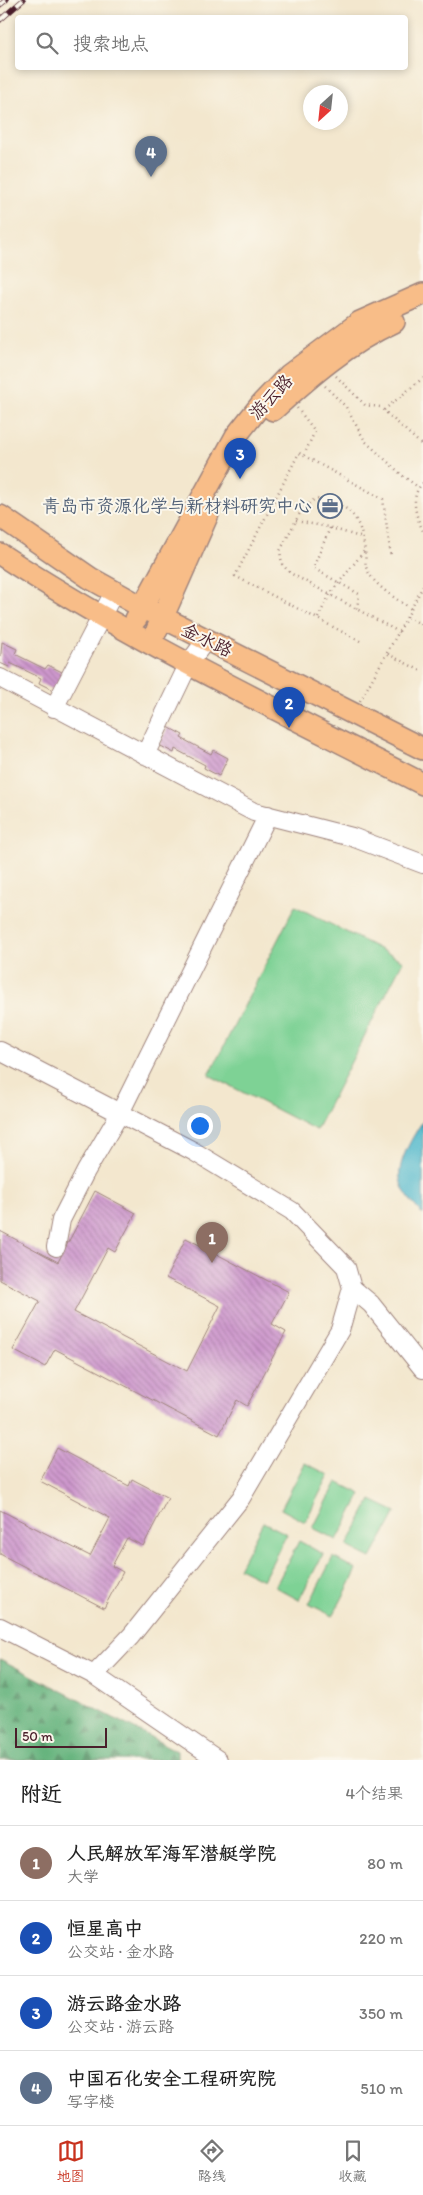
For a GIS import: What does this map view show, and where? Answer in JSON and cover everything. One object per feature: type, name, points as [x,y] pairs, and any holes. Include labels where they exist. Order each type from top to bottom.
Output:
[{"type":"main road","name":"游云路","points":[[129,632],[236,436],[263,402],[290,375],[360,322],[423,294]]},
{"type":"main road","name":"游云路","points":[[151,644],[203,524],[248,439],[269,414],[320,370],[374,331],[423,309]]},
{"type":"main road","name":"金水路","points":[[0,516],[90,578],[114,592],[162,618],[423,748]]},
{"type":"main road","name":"金水路","points":[[0,554],[65,596],[151,644],[423,784]]},
{"type":"lane","points":[[54,708],[114,592]]},
{"type":"lane","points":[[144,755],[190,664],[206,640]]},
{"type":"lane","points":[[0,678],[254,812],[352,837],[423,864]]},
{"type":"lane","points":[[56,1247],[61,1220],[120,1113],[268,815]]},
{"type":"lane","points":[[0,1051],[194,1151],[292,1211],[346,1267],[352,1288],[340,1330],[242,1498],[131,1636],[94,1676]]},
{"type":"lane","points":[[352,1288],[371,1304],[423,1369]]},
{"type":"lane","points":[[0,1627],[94,1676],[218,1760]]},
{"type":"path","points":[[320,370],[365,405],[384,410],[423,446]]},
{"type":"path","points":[[320,370],[346,407],[365,441],[403,476],[418,487]]},
{"type":"path","points":[[384,410],[423,378]]},
{"type":"path","points":[[288,396],[315,431],[304,455]]},
{"type":"path","points":[[360,641],[235,576],[299,453],[383,499],[391,556]]},
{"type":"path","points":[[423,483],[418,487],[414,507],[423,531]]},
{"type":"path","points":[[399,632],[290,573],[282,564],[280,551],[302,509],[315,499],[327,500],[346,509],[356,517],[363,538],[366,567],[374,579],[411,609]]},
{"type":"path","points":[[296,521],[330,528],[363,538]]},
{"type":"path","points":[[330,528],[313,568],[359,594],[357,609]]},
{"type":"path","points":[[317,619],[330,594],[365,550]]},
{"type":"path","points":[[354,713],[388,654],[423,586]]},
{"type":"path","points":[[407,617],[423,625]]},
{"type":"path","points":[[388,654],[423,672]]},
{"type":"green space","points":[[295,906],[403,961],[316,1130],[209,1075]]},
{"type":"green space","points":[[305,1463],[329,1475],[305,1522],[281,1509]]},
{"type":"green space","points":[[337,1482],[361,1494],[337,1540],[313,1528]]},
{"type":"green space","points":[[371,1500],[396,1512],[371,1558],[347,1546]]},
{"type":"green space","points":[[263,1522],[287,1534],[263,1580],[239,1568]]},
{"type":"green space","points":[[299,1541],[323,1554],[299,1600],[275,1587]]},
{"type":"green space","points":[[333,1557],[357,1570],[333,1616],[309,1604]]},
{"type":"green space","points":[[0,1659],[177,1751],[177,1760],[0,1760]]},
{"type":"water","points":[[423,1121],[423,1215],[403,1189],[400,1172],[407,1148]]},
{"type":"building","points":[[2,642],[17,649],[15,654],[45,669],[48,665],[64,673],[55,691],[39,683],[41,678],[10,663],[9,667],[0,663]]},
{"type":"building","points":[[168,727],[183,735],[181,738],[211,754],[213,750],[228,758],[219,776],[204,768],[205,765],[175,749],[174,753],[159,745]]},
{"type":"building","points":[[95,1191],[136,1213],[115,1252],[108,1248],[74,1312],[187,1371],[220,1306],[166,1278],[186,1238],[289,1292],[272,1324],[286,1332],[247,1406],[237,1400],[219,1435],[55,1349],[45,1367],[13,1350],[40,1301],[0,1280],[0,1231],[58,1262]]},
{"type":"building","points":[[57,1448],[129,1486],[132,1479],[168,1498],[143,1546],[127,1538],[112,1566],[123,1572],[104,1608],[0,1554],[0,1510],[90,1556],[110,1518],[40,1481]]},
{"type":"railway","points":[[0,5],[6,0]]},
{"type":"railway","points":[[0,20],[23,0]]},
{"type":"place","name":"中国石化安全工程研究院","points":[[151,177]]},
{"type":"place","name":"游云路金水路","points":[[240,479]]},
{"type":"place","name":"青岛市资源化学与新材料研究中心","points":[[330,506]]},
{"type":"place","name":"恒星高中","points":[[289,728]]},
{"type":"place","name":"人民解放军海军潜艇学院","points":[[212,1263]]}]
